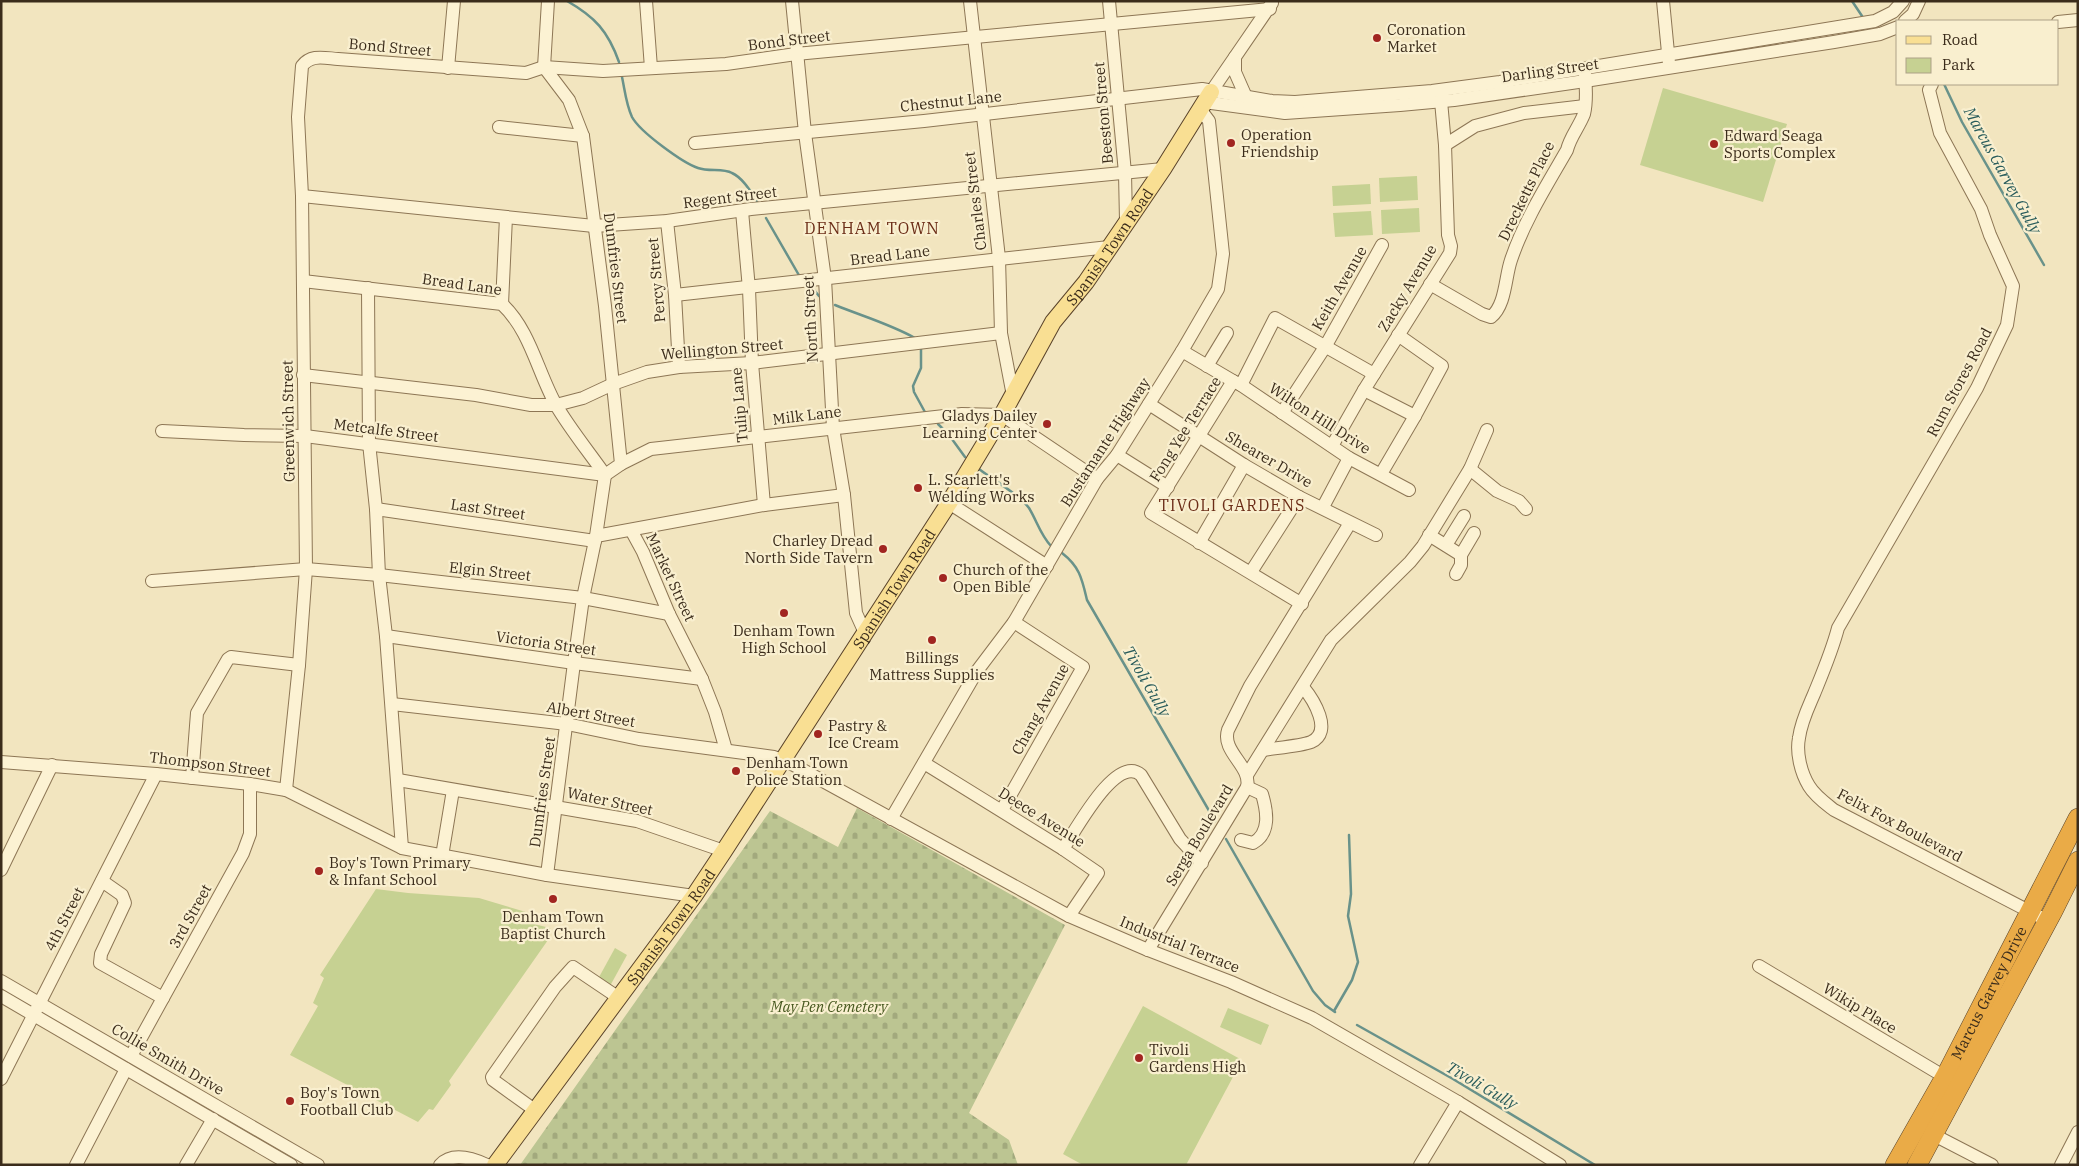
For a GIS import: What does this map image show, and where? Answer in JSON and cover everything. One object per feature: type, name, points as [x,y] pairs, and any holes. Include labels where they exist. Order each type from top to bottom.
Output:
[{"type":"highway","name":"Marcus Garvey Drive","points":[[1895,1165],[1945,1077],[2078,818]]},
{"type":"highway","name":"Marcus Garvey Drive","points":[[1917,1165],[2048,921],[2078,861]]},
{"type":"main road","name":"Spanish Town Road","points":[[495,1165],[694,896],[949,502],[1002,415],[1054,322],[1086,282],[1163,169],[1205,101]]},
{"type":"street","points":[[448,68],[454,1]]},
{"type":"street","points":[[544,67],[548,1]]},
{"type":"street","points":[[646,1],[651,68]]},
{"type":"street","name":"North Street","points":[[792,1],[813,204],[825,280],[833,428],[844,495],[856,614],[865,633]]},
{"type":"street","name":"Charles Street","points":[[970,1],[999,258],[1001,332],[1013,396]]},
{"type":"street","name":"Beeston Street","points":[[1109,1],[1125,172],[1126,221]]},
{"type":"street","points":[[1663,1],[1669,62]]},
{"type":"street","name":"Darling Street","points":[[1205,101],[1274,112],[1305,112],[1441,101],[1585,75],[1833,36],[1885,17],[1893,12],[1903,1]]},
{"type":"street","points":[[1906,20],[1913,14],[1919,1]]},
{"type":"street","name":"Bond Street","points":[[313,58],[526,73],[544,67],[603,71],[726,64],[796,54],[1112,24],[1272,5]]},
{"type":"street","name":"Spanish Town Road","points":[[1205,101],[1272,5]]},
{"type":"street","points":[[2059,22],[2078,20]]},
{"type":"street","name":"Darling Street","points":[[1669,62],[1693,52],[1833,36],[1880,34],[1896,28]]},
{"type":"street","points":[[1235,57],[1236,72],[1246,97]]},
{"type":"street","name":"Greenwich Street","points":[[286,790],[299,665],[306,569],[302,196],[298,117],[302,66],[307,60],[313,58]]},
{"type":"street","name":"Dumfries Street","points":[[544,67],[569,100],[583,136],[605,306],[621,464]]},
{"type":"street","name":"Darling Street","points":[[1205,101],[1246,97],[1278,102],[1304,102],[1585,75]]},
{"type":"street","name":"Drecketts Place","points":[[1430,284],[1482,314],[1491,318],[1495,314],[1500,304],[1511,259],[1528,221],[1567,150],[1569,141],[1584,114],[1585,75]]},
{"type":"street","name":"Rum Stores Road","points":[[1838,628],[1977,388],[2007,325],[2013,286],[1990,235],[1981,209],[1940,133],[1929,90],[1932,85]]},
{"type":"street","name":"Chestnut Lane","points":[[695,143],[1118,100],[1202,89],[1205,101]]},
{"type":"street","name":"Bustamante Highway","points":[[891,819],[977,671],[1014,622],[1097,479],[1117,455],[1182,352],[1218,289],[1223,254],[1205,101]]},
{"type":"street","name":"Zacky Avenue","points":[[1332,446],[1364,390],[1450,253],[1441,101]]},
{"type":"street","points":[[1445,145],[1475,126],[1524,112],[1585,106]]},
{"type":"street","points":[[499,127],[583,136]]},
{"type":"street","name":"Regent Street","points":[[302,196],[594,226],[667,221],[742,211],[1163,169]]},
{"type":"street","name":"Tulip Lane","points":[[742,211],[764,505]]},
{"type":"street","points":[[502,304],[506,217]]},
{"type":"street","name":"Percy Street","points":[[667,221],[675,296],[679,366]]},
{"type":"street","name":"Keith Avenue","points":[[1282,413],[1324,347],[1382,245]]},
{"type":"street","name":"Bread Lane","points":[[675,296],[1109,247]]},
{"type":"street","name":"Bread Lane","points":[[303,281],[502,304],[511,312],[556,405]]},
{"type":"street","points":[[368,288],[369,443],[376,509],[379,575],[392,704],[402,848]]},
{"type":"street","name":"Fong Yee Terrace","points":[[1199,543],[1151,513],[1198,435],[1237,383],[1275,318],[1324,347]]},
{"type":"street","name":"Wellington Street","points":[[303,375],[476,395],[531,405],[556,405],[583,398],[613,384],[647,372],[679,366],[752,363],[1001,332]]},
{"type":"street","points":[[1208,366],[1227,334]]},
{"type":"street","points":[[1381,474],[1442,366],[1398,335]]},
{"type":"street","points":[[1324,347],[1374,374]]},
{"type":"street","name":"Wilton Hill Drive","points":[[1182,352],[1237,383],[1349,458],[1409,490]]},
{"type":"street","points":[[1364,390],[1415,416]]},
{"type":"street","name":"Shearer Drive","points":[[1149,404],[1244,465],[1299,496],[1376,535]]},
{"type":"street","points":[[556,405],[605,475],[596,539]]},
{"type":"street","name":"Milk Lane","points":[[621,464],[651,449],[962,414],[1002,415]]},
{"type":"street","points":[[1002,415],[1097,479]]},
{"type":"street","points":[[1240,840],[1253,843],[1260,840],[1266,827],[1265,805],[1262,794],[1247,781],[1263,750],[1331,640],[1410,562],[1430,535],[1470,469],[1487,430]]},
{"type":"street","name":"Metcalfe Street","points":[[162,431],[304,436],[605,475]]},
{"type":"street","points":[[1117,455],[1168,487]]},
{"type":"street","points":[[1323,507],[1349,458]]},
{"type":"street","points":[[605,475],[621,464]]},
{"type":"street","points":[[1244,465],[1199,543],[1251,572],[1302,604]]},
{"type":"street","points":[[1470,469],[1497,491],[1519,501],[1526,509]]},
{"type":"street","points":[[631,530],[764,505],[844,495]]},
{"type":"street","points":[[1251,572],[1299,496]]},
{"type":"street","points":[[949,502],[1047,566]]},
{"type":"street","name":"Last Street","points":[[376,509],[596,539]]},
{"type":"street","points":[[1446,545],[1464,516]]},
{"type":"street","name":"Serga Boulevard","points":[[1148,950],[1202,863],[1247,781],[1227,743],[1226,735],[1250,686],[1302,604],[1350,522]]},
{"type":"street","name":"Market Street","points":[[596,539],[631,530],[643,552],[669,614],[702,680],[715,712],[726,750]]},
{"type":"street","points":[[1456,574],[1461,565],[1461,555],[1474,533]]},
{"type":"street","points":[[1430,535],[1461,555]]},
{"type":"street","name":"Dumfries Street","points":[[548,875],[555,806],[583,598],[596,539]]},
{"type":"street","name":"Elgin Street","points":[[152,581],[306,569],[379,575],[583,598],[669,614]]},
{"type":"street","name":"Chang Avenue","points":[[1002,810],[1082,667],[1014,622]]},
{"type":"street","name":"Felix Fox Boulevard","points":[[1838,628],[1832,651],[1798,739],[1798,755],[1809,787],[1834,810],[2048,921]]},
{"type":"street","name":"Victoria Street","points":[[386,636],[702,680]]},
{"type":"street","points":[[192,778],[197,713],[228,659],[231,657],[299,665]]},
{"type":"street","points":[[1263,750],[1311,742],[1318,736],[1321,722],[1318,709],[1303,687]]},
{"type":"street","name":"Albert Street","points":[[392,704],[567,724],[639,739],[774,757],[783,760]]},
{"type":"street","name":"Industrial Terrace","points":[[783,760],[1069,916],[1148,950],[1231,982],[1312,1018],[1458,1102],[1560,1165]]},
{"type":"street","name":"Thompson Street","points":[[1,762],[156,774],[250,784],[286,790],[402,848],[548,875],[694,896]]},
{"type":"street","name":"Deece Avenue","points":[[924,764],[1002,810],[1098,873],[1069,916]]},
{"type":"street","points":[[1,870],[52,765]]},
{"type":"street","points":[[1063,849],[1098,796],[1116,776],[1130,770],[1136,770],[1141,775],[1180,839],[1202,863]]},
{"type":"street","name":"4th Street","points":[[1,1079],[156,774]]},
{"type":"street","name":"Water Street","points":[[398,780],[637,821],[724,851]]},
{"type":"street","name":"3rd Street","points":[[131,1056],[243,853],[250,834],[250,784]]},
{"type":"street","points":[[442,856],[453,790]]},
{"type":"street","points":[[102,881],[122,895],[125,903],[102,954],[100,963],[164,998]]},
{"type":"street","name":"Wikip Place","points":[[1759,966],[1945,1077]]},
{"type":"street","points":[[536,1111],[492,1078],[556,987],[573,967],[619,998]]},
{"type":"street","name":"Collie Smith Drive","points":[[1,981],[36,1010],[126,1069],[291,1165]]},
{"type":"street","name":"Collie Smith Drive","points":[[1,996],[36,1010],[131,1056],[318,1165]]},
{"type":"street","points":[[76,1165],[126,1069]]},
{"type":"street","points":[[1420,1165],[1458,1102]]},
{"type":"street","points":[[186,1165],[213,1119]]},
{"type":"street","points":[[2061,1165],[2078,1132]]},
{"type":"street","points":[[1934,1135],[1992,1165]]},
{"type":"street","points":[[440,1165],[449,1158],[462,1157],[487,1165]]},
{"type":"green space","name":"Edward Seaga Sports Complex","points":[[1663,88],[1787,124],[1763,202],[1640,165]]},
{"type":"green space","points":[[1417,176],[1418,200],[1380,202],[1379,178]]},
{"type":"green space","points":[[1370,184],[1371,204],[1333,206],[1332,186]]},
{"type":"green space","points":[[1419,208],[1420,232],[1382,234],[1381,210]]},
{"type":"green space","points":[[1371,211],[1373,235],[1335,237],[1333,213]]},
{"type":"green space","name":"May Pen Cemetery","points":[[857,808],[1065,925],[969,1113],[1009,1140],[1018,1165],[520,1165],[770,811],[838,847]]},
{"type":"green space","points":[[376,889],[479,898],[536,915],[534,924],[550,928],[551,931],[548,940],[449,1081],[451,1085],[433,1110],[429,1109],[418,1122],[290,1055],[318,1006],[313,1003],[324,978],[320,975]]},
{"type":"green space","points":[[615,948],[627,955],[610,986],[598,979]]},
{"type":"green space","points":[[1143,1006],[1242,1060],[1186,1165],[1083,1165],[1063,1154]]},
{"type":"green space","points":[[1228,1008],[1269,1025],[1261,1045],[1220,1027]]},
{"type":"waterway","name":"Tivoli Gully","points":[[567,1],[593,19],[605,33],[619,62]]},
{"type":"waterway","name":"Marcus Garvey Gully","points":[[1852,1],[1862,16]]},
{"type":"waterway","name":"Tivoli Gully","points":[[622,77],[632,117],[644,131],[662,146],[691,165],[702,169],[720,170],[736,175],[757,201]]},
{"type":"waterway","name":"Marcus Garvey Gully","points":[[1944,85],[1962,122],[2044,265]]},
{"type":"waterway","name":"Tivoli Gully","points":[[766,218],[800,277]]},
{"type":"waterway","name":"Tivoli Gully","points":[[810,285],[819,296]]},
{"type":"waterway","name":"Tivoli Gully","points":[[835,305],[886,324],[915,338]]},
{"type":"waterway","name":"Tivoli Gully","points":[[921,347],[921,368],[913,386],[914,392],[926,414]]},
{"type":"waterway","name":"Tivoli Gully","points":[[938,424],[949,435],[965,457]]},
{"type":"waterway","name":"Tivoli Gully","points":[[979,469],[1025,503],[1051,546]]},
{"type":"waterway","name":"Tivoli Gully","points":[[1062,553],[1077,568],[1087,600],[1215,821]]},
{"type":"waterway","points":[[1334,1011],[1352,980],[1358,962],[1348,916],[1351,894],[1349,835]]},
{"type":"waterway","name":"Tivoli Gully","points":[[1226,839],[1313,991],[1325,1005],[1335,1012]]},
{"type":"waterway","name":"Tivoli Gully","points":[[1357,1025],[1453,1079],[1595,1165]]},
{"type":"place","name":"Coronation Market","points":[[1377,38]]},
{"type":"place","name":"Operation Friendship","points":[[1231,143]]},
{"type":"place","name":"Edward Seaga Sports Complex","points":[[1714,144]]},
{"type":"place","name":"Gladys Dailey Learning Center","points":[[1047,424]]},
{"type":"place","name":"L. Scarlett's Welding Works","points":[[918,488]]},
{"type":"place","name":"Charley Dread North Side Tavern","points":[[883,549]]},
{"type":"place","name":"Church of the Open Bible","points":[[943,578]]},
{"type":"place","name":"Denham Town High School","points":[[784,613]]},
{"type":"place","name":"Billings Mattress Supplies","points":[[932,640]]},
{"type":"place","name":"Pastry & Ice Cream","points":[[818,734]]},
{"type":"place","name":"Denham Town Police Station","points":[[736,771]]},
{"type":"place","name":"Boy's Town Primary & Infant School","points":[[319,871]]},
{"type":"place","name":"Denham Town Baptist Church","points":[[553,899]]},
{"type":"place","name":"Tivoli Gardens High","points":[[1139,1058]]},
{"type":"place","name":"Boy's Town Football Club","points":[[290,1101]]},
{"type":"district","name":"DENHAM TOWN","points":[[872,228]]},
{"type":"district","name":"TIVOLI GARDENS","points":[[1232,505]]}]
